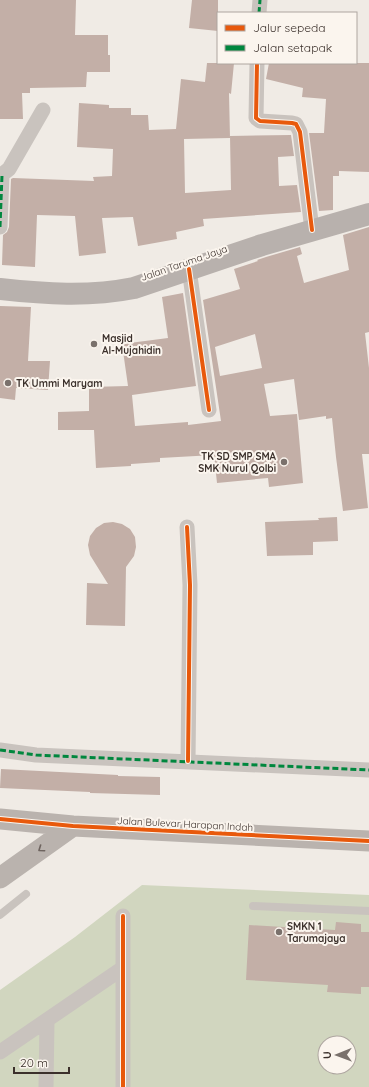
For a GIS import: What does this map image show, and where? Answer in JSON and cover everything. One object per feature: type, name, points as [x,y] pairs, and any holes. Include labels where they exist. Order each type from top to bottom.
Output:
[{"type":"main road","name":"Jalan Taruma Jaya","points":[[0,288],[50,294],[115,292],[134,288],[312,230],[369,214]]},
{"type":"street","points":[[259,12],[260,0]]},
{"type":"street","points":[[257,64],[256,118],[260,121],[292,122],[296,124],[300,132],[312,230]]},
{"type":"street","points":[[0,227],[1,176],[9,169],[43,110]]},
{"type":"street","points":[[189,269],[209,410]]},
{"type":"street","points":[[187,528],[190,585],[188,761]]},
{"type":"street","points":[[0,750],[36,755],[369,770]]},
{"type":"street","name":"Jalan Bulevar Harapan Indah","points":[[0,820],[73,826],[369,841]]},
{"type":"street","points":[[0,878],[73,826]]},
{"type":"street","points":[[123,916],[123,1087]]},
{"type":"street","points":[[0,1052],[123,968]]},
{"type":"street","points":[[46,1087],[47,1020]]},
{"type":"lane","points":[[0,915],[26,894]]},
{"type":"lane","points":[[253,906],[369,911]]},
{"type":"green space","points":[[142,885],[369,895],[369,1087],[0,1087],[0,990],[75,937]]},
{"type":"building","points":[[0,0],[76,0],[75,35],[108,35],[110,72],[87,72],[86,87],[30,88],[30,93],[22,93],[23,119],[0,119]]},
{"type":"building","points":[[192,0],[218,0],[217,31],[189,28]]},
{"type":"building","points":[[207,63],[234,64],[231,94],[229,93],[230,138],[184,139],[185,193],[231,190],[230,136],[291,135],[294,156],[278,157],[279,186],[297,185],[301,212],[203,219],[204,226],[176,232],[177,239],[138,246],[133,217],[102,218],[106,253],[79,256],[75,216],[37,215],[35,267],[2,265],[3,235],[7,232],[9,227],[11,179],[94,181],[93,177],[112,176],[113,149],[77,147],[79,103],[109,105],[109,108],[131,108],[131,115],[148,115],[149,130],[176,129],[181,79],[205,82]]},
{"type":"building","points":[[369,63],[369,172],[339,171],[339,176],[333,176],[333,210],[319,211],[309,133],[324,133],[326,99],[302,97],[303,88],[266,79],[269,64]]},
{"type":"building","points":[[369,227],[369,332],[365,333],[369,368],[369,454],[362,454],[368,508],[343,511],[332,418],[326,419],[326,416],[299,420],[294,379],[264,384],[270,416],[297,414],[303,483],[269,487],[268,478],[217,483],[214,455],[160,458],[160,462],[131,464],[131,466],[96,468],[94,430],[58,430],[58,412],[89,411],[89,387],[128,386],[122,344],[168,338],[162,297],[183,293],[196,386],[132,395],[135,426],[188,422],[188,425],[221,421],[203,300],[240,289],[234,269],[266,257],[300,247],[302,254],[297,256],[304,283],[349,270],[343,235]],"holes":[[[255,334],[262,368],[220,376],[215,347]]]},
{"type":"building","points":[[0,306],[31,307],[28,361],[50,361],[48,390],[16,388],[15,400],[0,398]]},
{"type":"building","points":[[337,517],[338,541],[313,542],[313,555],[267,556],[265,522],[319,520],[318,518]]},
{"type":"building","points":[[113,522],[122,524],[130,529],[135,537],[136,547],[134,556],[126,567],[125,626],[86,625],[87,583],[108,584],[90,555],[88,545],[90,536],[96,528],[104,523]]},
{"type":"building","points":[[1,769],[160,777],[160,795],[0,788]]},
{"type":"building","points":[[336,922],[361,924],[361,932],[369,932],[369,987],[361,987],[361,994],[327,992],[328,985],[246,980],[249,925],[335,930]]},
{"type":"marked path","points":[[259,12],[260,0]]},
{"type":"marked path","points":[[0,227],[2,175]]},
{"type":"marked path","points":[[0,750],[36,755],[369,770]]},
{"type":"cycle path","points":[[257,64],[256,118],[260,121],[296,124],[300,132],[312,230]]},
{"type":"cycle path","points":[[189,269],[209,410]]},
{"type":"cycle path","points":[[187,527],[190,585],[188,761]]},
{"type":"cycle path","points":[[0,819],[73,826],[369,841]]},
{"type":"cycle path","points":[[123,916],[123,1087]]},
{"type":"place","name":"Masjid Al-Mujahidin","points":[[94,344]]},
{"type":"place","name":"TK Ummi Maryam","points":[[8,383]]},
{"type":"place","name":"TK SD SMP SMA SMK Nurul Qolbi","points":[[284,462]]},
{"type":"place","name":"SMKN 1 Tarumajaya","points":[[279,932]]}]
